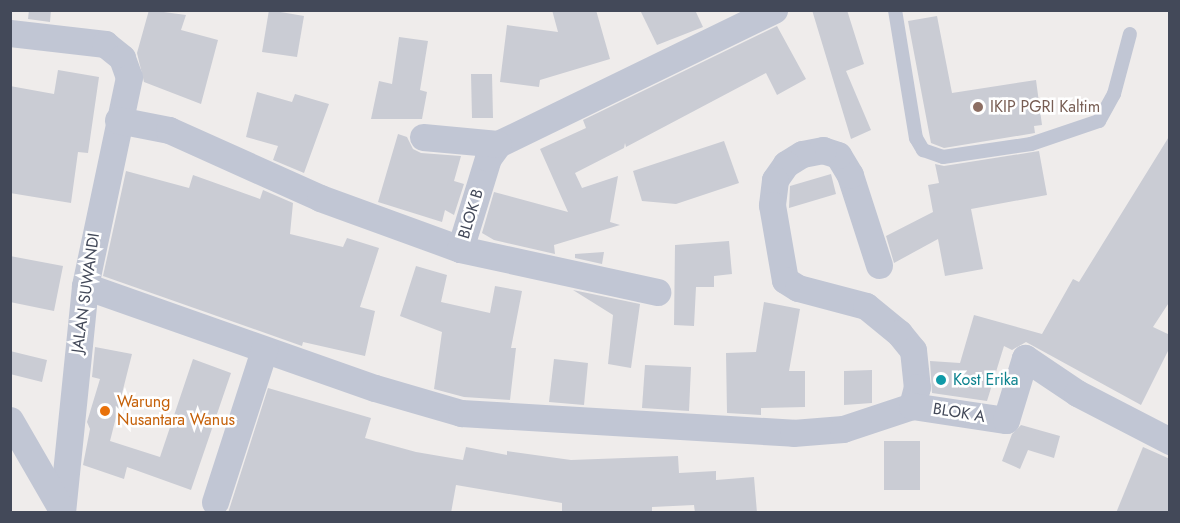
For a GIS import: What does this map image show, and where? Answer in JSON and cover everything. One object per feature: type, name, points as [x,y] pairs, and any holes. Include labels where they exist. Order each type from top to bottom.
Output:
[{"type":"street","points":[[423,137],[498,144],[763,13]]},
{"type":"street","name":"JALAN SUWANDI","points":[[10,33],[105,44],[122,58],[129,77],[118,120],[85,286],[62,511]]},
{"type":"street","name":"BLOK B","points":[[118,120],[169,130],[320,198],[460,249],[488,158],[498,144]]},
{"type":"street","points":[[85,286],[417,402],[461,413],[793,434],[843,429],[912,406],[917,387],[913,350],[900,333],[866,306],[798,288],[785,280],[772,205],[775,180],[786,164],[802,154],[824,150],[838,155],[850,175],[879,265]]},
{"type":"street","points":[[460,249],[657,292]]},
{"type":"street","points":[[215,502],[264,350]]},
{"type":"street","name":"BLOK A","points":[[912,406],[1006,420],[1025,358],[1077,393],[1170,441]]},
{"type":"street","points":[[10,420],[62,511]]},
{"type":"lane","points":[[895,10],[916,138],[923,150],[943,157],[1031,144],[1099,121],[1114,94],[1130,34]]},
{"type":"building","points":[[29,10],[51,10],[50,22],[28,19]]},
{"type":"building","points":[[149,10],[186,15],[181,30],[218,40],[201,104],[144,82],[137,53]]},
{"type":"building","points":[[269,10],[304,16],[297,57],[262,52]]},
{"type":"building","points":[[552,10],[596,10],[610,59],[540,80],[539,87],[500,82],[507,25],[558,32]]},
{"type":"building","points":[[640,10],[695,10],[703,27],[657,45]]},
{"type":"building","points":[[812,10],[847,10],[864,64],[846,71],[871,130],[851,139]]},
{"type":"building","points":[[937,16],[952,93],[1036,80],[1042,125],[1034,126],[1035,133],[944,148],[931,143],[908,21]]},
{"type":"building","points":[[777,26],[806,79],[777,95],[766,73],[626,147],[625,143],[624,148],[575,173],[582,188],[618,176],[610,222],[620,225],[554,245],[555,254],[494,240],[482,233],[494,192],[568,212],[540,149],[586,128],[583,120]]},
{"type":"building","points":[[399,37],[428,41],[420,90],[427,92],[422,119],[371,119],[379,81],[392,84]]},
{"type":"building","points":[[58,70],[99,77],[88,153],[78,152],[71,203],[10,193],[10,86],[54,94]]},
{"type":"building","points":[[471,74],[492,74],[493,118],[472,118]]},
{"type":"building","points":[[257,92],[292,102],[295,94],[329,104],[304,173],[273,160],[278,146],[246,137]]},
{"type":"building","points":[[398,134],[407,137],[413,149],[421,153],[461,156],[454,181],[464,184],[454,215],[445,210],[442,222],[378,202]]},
{"type":"building","points":[[1170,135],[1170,301],[1153,327],[1170,335],[1170,347],[1141,405],[1026,342],[1012,350],[1004,346],[987,401],[932,393],[930,361],[960,363],[974,315],[1042,334],[1073,279],[1079,282]]},
{"type":"building","points":[[724,141],[739,183],[676,204],[642,201],[633,171]]},
{"type":"building","points":[[1039,151],[1047,195],[971,209],[983,269],[945,276],[938,239],[894,263],[886,236],[933,212],[928,185],[939,183],[935,164],[944,166]]},
{"type":"building","points":[[126,171],[189,188],[193,175],[260,199],[263,190],[293,203],[290,234],[343,247],[347,238],[379,248],[360,307],[375,311],[365,356],[303,342],[302,346],[103,276]]},
{"type":"building","points":[[831,174],[836,194],[789,208],[790,186]]},
{"type":"building","points":[[729,241],[732,274],[714,276],[714,287],[696,287],[694,326],[674,325],[675,245]]},
{"type":"building","points":[[604,252],[602,264],[575,258],[575,254]]},
{"type":"building","points":[[10,256],[63,266],[54,311],[10,302]]},
{"type":"building","points":[[416,266],[447,275],[441,302],[490,313],[495,286],[522,291],[511,348],[516,348],[510,400],[464,397],[434,389],[442,332],[400,316]]},
{"type":"building","points":[[573,290],[640,304],[631,368],[608,364],[613,315]]},
{"type":"building","points":[[764,302],[800,309],[789,371],[805,371],[805,407],[761,408],[761,415],[727,413],[726,353],[756,352]]},
{"type":"building","points":[[95,347],[132,354],[110,441],[160,457],[193,359],[231,373],[191,490],[127,467],[124,479],[83,465],[90,429],[87,422],[100,379],[92,377]]},
{"type":"building","points":[[10,351],[47,360],[42,382],[10,374]]},
{"type":"building","points":[[554,359],[588,363],[584,405],[549,402]]},
{"type":"building","points":[[645,365],[691,367],[689,411],[642,408]]},
{"type":"building","points":[[872,370],[872,403],[844,405],[844,371]]},
{"type":"building","points":[[268,388],[371,418],[365,438],[416,452],[463,460],[466,447],[507,455],[507,451],[571,460],[678,456],[679,473],[716,471],[716,480],[754,477],[757,513],[695,513],[694,505],[652,507],[652,513],[562,513],[562,503],[456,485],[451,513],[228,513]]},
{"type":"building","points":[[1021,425],[1060,436],[1054,458],[1028,450],[1020,469],[1002,461],[1012,434]]},
{"type":"building","points":[[884,441],[920,441],[920,490],[884,490]]},
{"type":"building","points":[[1143,447],[1170,459],[1170,513],[1116,513]]},
{"type":"place","name":"IKIP PGRI Kaltim","points":[[978,107]]},
{"type":"place","name":"Kost Erika","points":[[941,380]]},
{"type":"place","name":"Warung Nusantara Wanus","points":[[105,411]]}]
